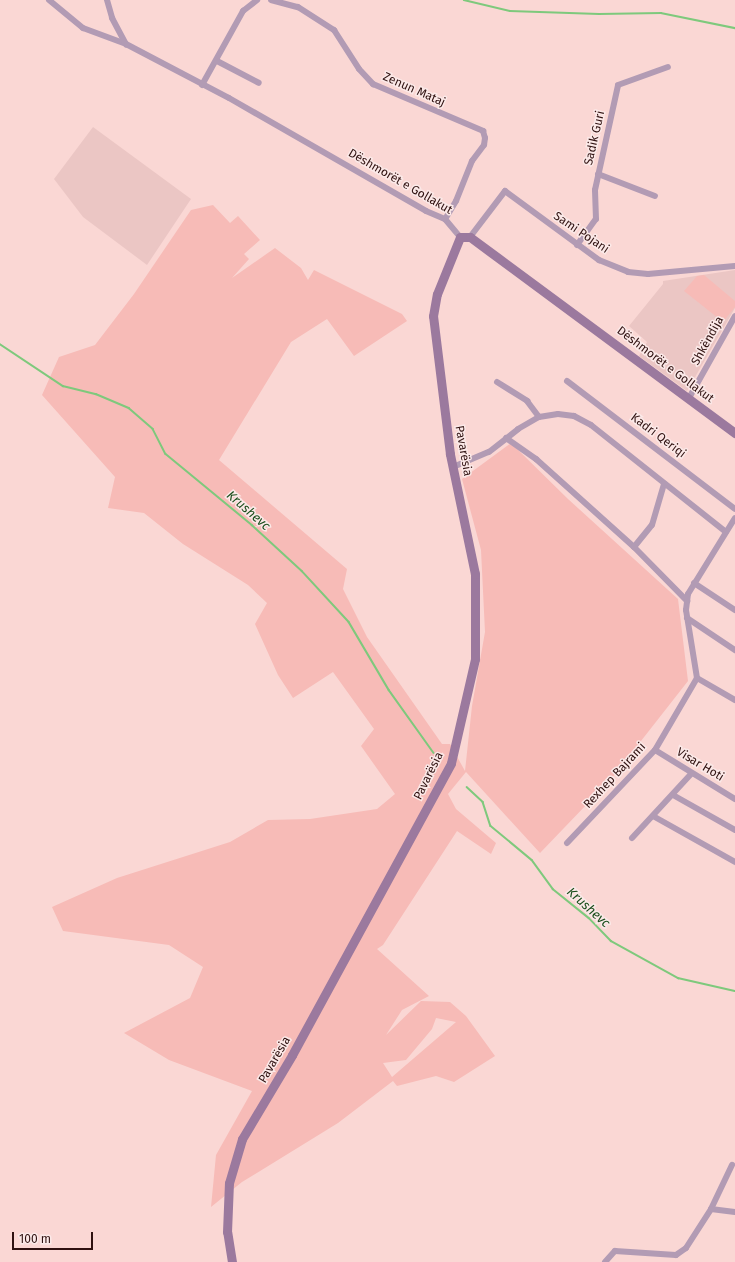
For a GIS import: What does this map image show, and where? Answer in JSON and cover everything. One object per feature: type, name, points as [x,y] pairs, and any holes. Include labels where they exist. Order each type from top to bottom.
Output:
[{"type":"street","name":"Dëshmorët e Gollakut","points":[[49,0],[83,28],[126,44],[229,98],[426,211],[445,219],[460,237]]},
{"type":"street","points":[[107,0],[112,18],[126,44]]},
{"type":"street","points":[[202,85],[217,61],[243,11],[257,0]]},
{"type":"street","name":"Zenun Mataj","points":[[271,0],[298,7],[334,30],[359,69],[373,84],[483,131],[486,138],[484,145],[472,161],[456,201],[445,219]]},
{"type":"street","points":[[217,61],[259,83]]},
{"type":"street","name":"Sadik Guri","points":[[578,245],[596,219],[595,190],[618,85],[668,67]]},
{"type":"street","points":[[598,174],[655,196]]},
{"type":"street","name":"Sami Pojani","points":[[470,237],[505,191],[599,260],[628,272],[642,274],[735,266]]},
{"type":"street","points":[[460,237],[470,237]]},
{"type":"street","name":"Pavarësia","points":[[232,1262],[227,1232],[229,1183],[242,1140],[292,1055],[451,763],[475,659],[475,582],[453,467],[433,316],[437,294],[460,237]]},
{"type":"street","name":"Dëshmorët e Gollakut","points":[[470,237],[735,433]]},
{"type":"street","name":"Shkëndija","points":[[689,398],[735,316]]},
{"type":"street","name":"Kadri Qeriqi","points":[[567,381],[735,509]]},
{"type":"street","points":[[497,382],[527,401],[539,416]]},
{"type":"street","points":[[453,467],[488,452],[539,416],[558,414],[574,416],[591,425],[726,532]]},
{"type":"street","points":[[506,438],[536,460],[634,547],[687,601]]},
{"type":"street","points":[[634,547],[652,525],[664,484]]},
{"type":"street","points":[[735,518],[694,583],[687,601],[688,618],[698,678],[735,700]]},
{"type":"street","points":[[694,583],[735,610]]},
{"type":"street","points":[[688,618],[735,650]]},
{"type":"street","name":"Rexhep Bajrami","points":[[567,843],[655,750],[698,678]]},
{"type":"street","name":"Visar Hoti","points":[[655,750],[735,799]]},
{"type":"street","points":[[632,838],[692,773]]},
{"type":"street","points":[[673,794],[735,830]]},
{"type":"street","points":[[653,816],[735,862]]},
{"type":"street","points":[[605,1262],[615,1251],[660,1256],[680,1253],[711,1209],[732,1165]]},
{"type":"street","points":[[711,1209],[735,1212]]},
{"type":"shaded area","points":[[93,127],[191,199],[147,265],[83,217],[54,179]]},
{"type":"shaded area","points":[[213,205],[230,223],[238,216],[260,240],[244,254],[249,259],[232,278],[275,248],[301,268],[308,280],[314,270],[402,314],[407,321],[354,356],[327,319],[291,342],[219,460],[347,569],[343,589],[367,637],[442,744],[450,744],[465,771],[472,706],[485,632],[481,550],[462,479],[511,443],[568,499],[678,599],[688,681],[612,778],[540,853],[466,772],[448,794],[456,809],[496,843],[491,854],[457,831],[383,945],[377,949],[429,996],[402,1010],[386,1035],[421,1001],[450,1002],[466,1016],[495,1056],[454,1082],[436,1076],[397,1086],[393,1081],[338,1123],[242,1182],[211,1207],[216,1155],[252,1091],[169,1060],[124,1033],[190,998],[203,967],[169,945],[63,931],[52,907],[117,878],[230,842],[268,820],[310,819],[377,809],[395,794],[361,746],[374,729],[333,672],[293,698],[278,675],[255,624],[267,603],[248,585],[183,544],[144,513],[108,508],[115,477],[42,395],[59,357],[95,345],[134,294],[191,210]],"holes":[[[436,1018],[456,1022],[392,1077],[383,1063],[406,1060],[432,1029]]]},
{"type":"shaded area","points":[[735,270],[735,308],[687,391],[639,356],[647,342],[629,326],[663,284],[663,281]]},
{"type":"shaded area","points":[[704,275],[735,301],[735,307],[723,322],[684,291],[697,276]]},
{"type":"waterway","points":[[464,0],[510,11],[599,14],[661,13],[735,28]]},
{"type":"waterway","name":"Krushevc","points":[[0,344],[63,386],[96,394],[129,408],[153,429],[166,454],[252,525],[302,571],[349,622],[389,690],[434,753]]},
{"type":"waterway","name":"Krushevc","points":[[467,787],[483,802],[491,826],[532,860],[553,889],[589,918],[611,941],[678,978],[735,991]]}]
